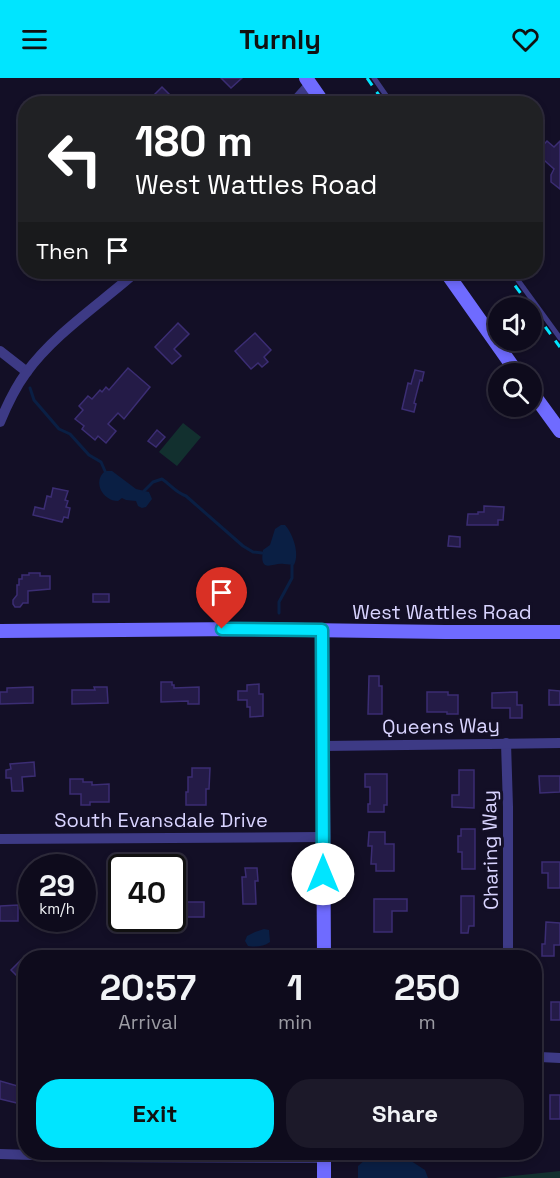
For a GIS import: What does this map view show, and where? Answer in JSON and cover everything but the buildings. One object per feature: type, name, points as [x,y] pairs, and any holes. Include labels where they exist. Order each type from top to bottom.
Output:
[{"type":"street","points":[[298,96],[310,80],[319,96]]},
{"type":"street","points":[[0,422],[12,397],[37,360],[58,338],[128,279]]},
{"type":"street","points":[[451,279],[510,363]]},
{"type":"street","points":[[0,351],[27,372]]},
{"type":"street","points":[[542,406],[560,430]]},
{"type":"street","name":"West Wattles Road","points":[[0,631],[190,629],[560,632]]},
{"type":"street","points":[[322,630],[324,950]]},
{"type":"street","name":"Queens Way","points":[[323,746],[560,742]]},
{"type":"street","name":"Charing Way","points":[[506,743],[508,950]]},
{"type":"street","name":"South Evansdale Drive","points":[[0,839],[323,837]]},
{"type":"street","points":[[542,1057],[560,1058]]},
{"type":"street","points":[[0,1154],[18,1155]]},
{"type":"street","points":[[324,1160],[324,1178]]},
{"type":"lane","points":[[374,78],[386,96]]},
{"type":"lane","points":[[517,279],[560,338]]},
{"type":"green space","points":[[183,423],[201,437],[177,466],[159,452]]},
{"type":"green space","points":[[560,1171],[560,1178],[495,1178]]},
{"type":"water","points":[[105,471],[112,471],[136,489],[149,492],[152,499],[146,507],[142,508],[136,501],[122,498],[118,501],[108,498],[99,485],[101,475]]},
{"type":"water","points":[[285,525],[288,529],[295,544],[294,565],[265,565],[262,558],[263,550],[270,545],[275,529]]},
{"type":"water","points":[[264,929],[269,930],[270,942],[265,945],[248,946],[245,941],[247,936]]},
{"type":"water","points":[[365,1160],[411,1161],[425,1170],[428,1178],[358,1178],[358,1166]]},
{"type":"waterway","points":[[30,388],[34,400],[59,429],[70,434],[89,455],[101,462],[105,471]]},
{"type":"waterway","points":[[144,491],[153,482],[162,479],[186,496],[243,546],[253,552],[262,553]]},
{"type":"waterway","points":[[279,613],[279,602],[292,578],[292,565]]},
{"type":"railway","points":[[367,78],[379,96]]},
{"type":"railway","points":[[510,279],[560,347]]},
{"type":"route","points":[[222,629],[322,630],[323,874]]}]
